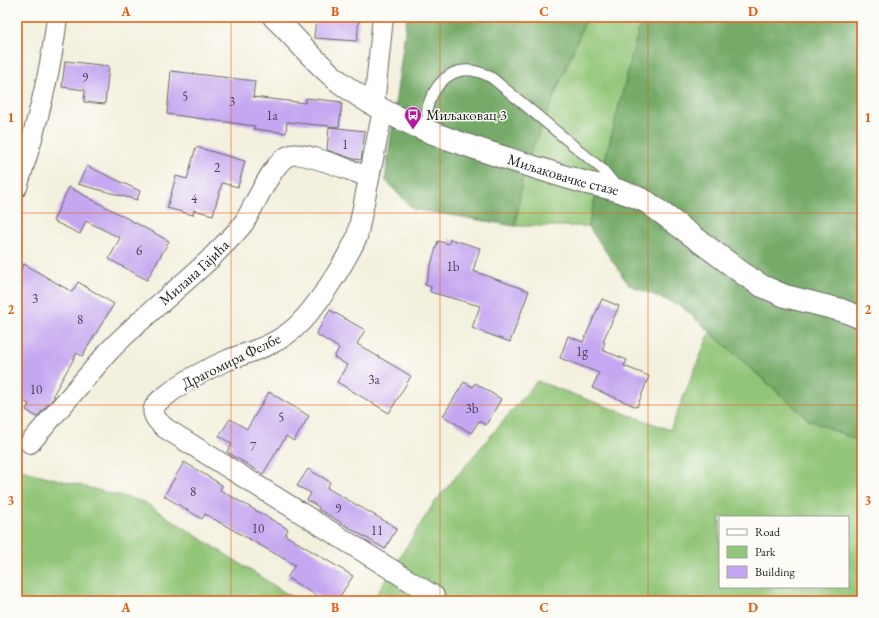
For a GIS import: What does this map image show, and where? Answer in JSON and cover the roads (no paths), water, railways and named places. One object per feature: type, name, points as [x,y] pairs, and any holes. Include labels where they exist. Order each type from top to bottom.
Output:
[{"type":"street","points":[[17,187],[46,85],[54,45],[57,17]]},
{"type":"street","name":"Миљаковачке стазе","points":[[274,17],[339,82],[379,108],[431,132],[457,142],[545,170],[633,194],[647,202],[762,286],[784,296],[841,310],[862,318]]},
{"type":"street","name":"Драгомира Фелбе","points":[[383,17],[379,108],[369,177],[357,237],[351,249],[328,286],[302,321],[291,332],[276,341],[226,361],[188,380],[158,402],[154,408],[154,414],[157,421],[165,428],[434,596]]},
{"type":"street","name":"Милана Гајића","points":[[30,442],[113,346],[183,284],[236,233],[281,161],[291,155],[312,157],[369,177]]},
{"type":"lane","points":[[431,132],[427,109],[430,98],[437,87],[448,75],[458,71],[472,70],[492,78],[603,170],[618,189]]},
{"type":"place","name":"Миљаковац 3","points":[[413,130]]}]
